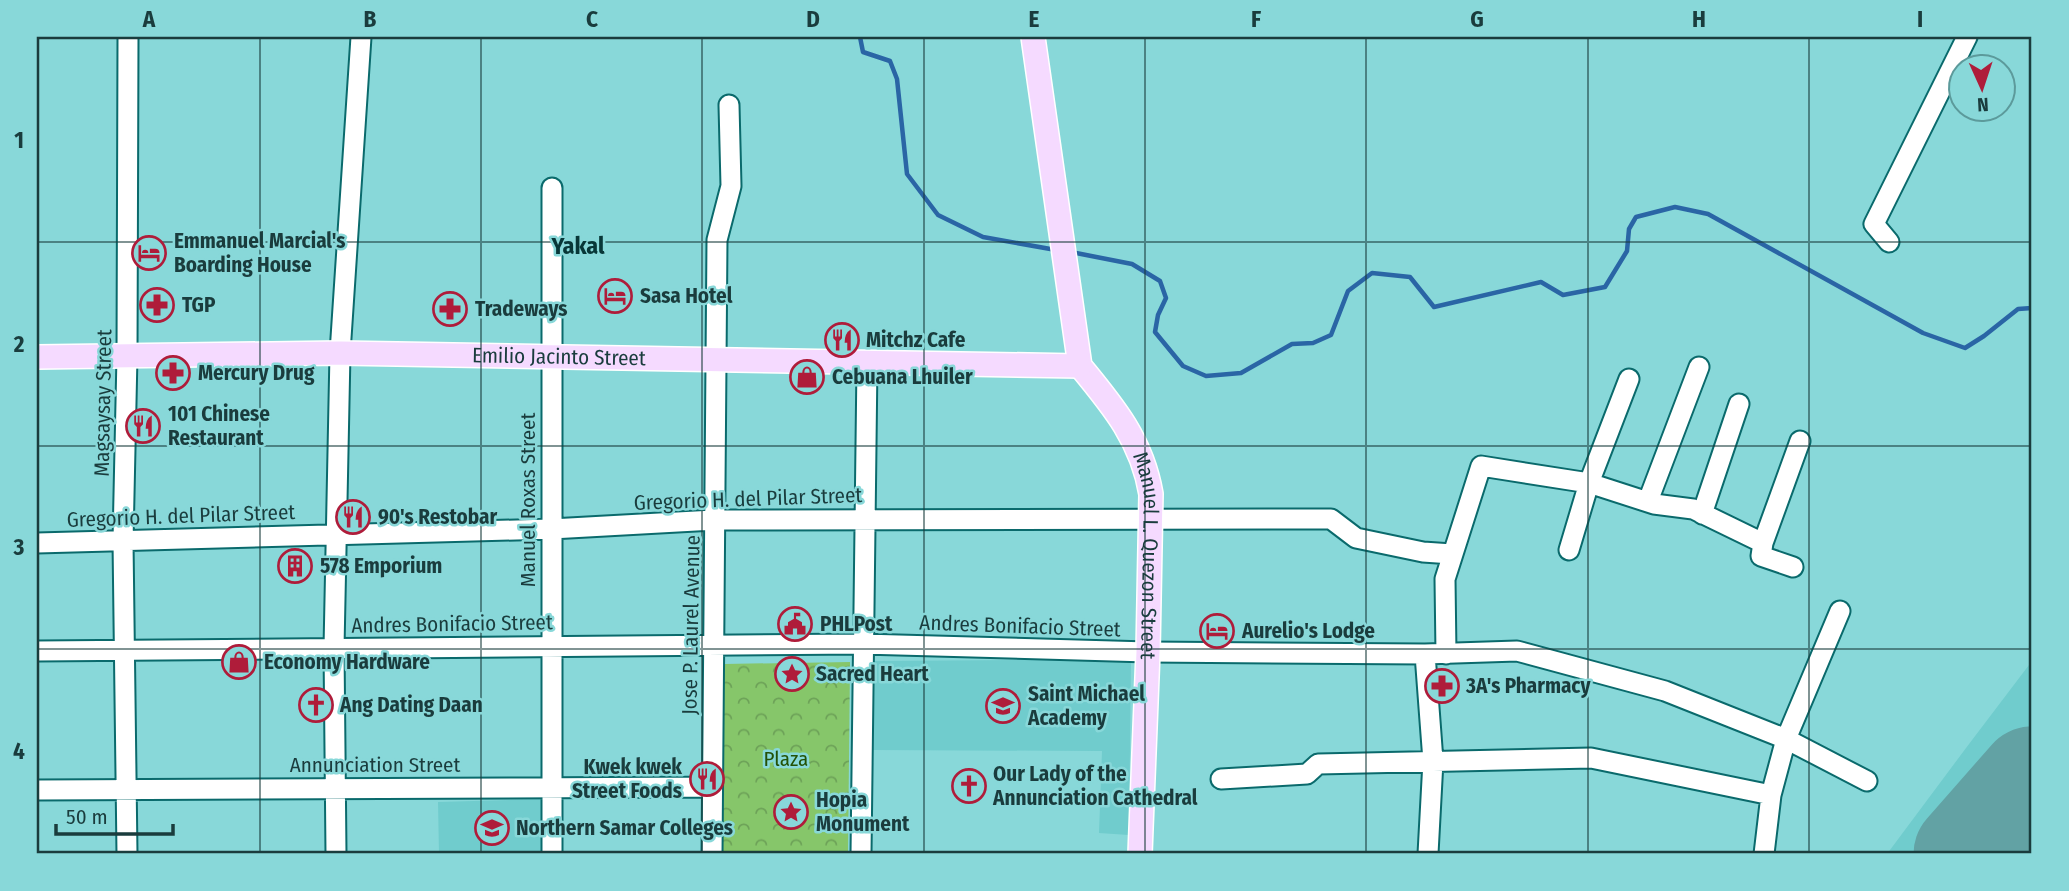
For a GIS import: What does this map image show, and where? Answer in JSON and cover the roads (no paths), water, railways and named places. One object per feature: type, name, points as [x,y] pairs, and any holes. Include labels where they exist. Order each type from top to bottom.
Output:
[{"type":"main road","points":[[1033,37],[1080,366]]},
{"type":"main road","name":"Emilio Jacinto Street","points":[[37,357],[340,353],[1080,366]]},
{"type":"main road","name":"Manuel L. Quezon Street","points":[[1080,366],[1111,404],[1138,446],[1147,471],[1152,519],[1140,854]]},
{"type":"street","name":"Magsaysay Street","points":[[127,854],[122,541],[127,356],[128,37]]},
{"type":"street","points":[[336,854],[334,648],[340,353],[361,37]]},
{"type":"street","points":[[1889,242],[1874,224],[1967,37]]},
{"type":"street","name":"Jose P. Laurel Avenue","points":[[712,854],[717,240],[731,186],[729,104]]},
{"type":"street","name":"Manuel Roxas Street","points":[[552,188],[552,854]]},
{"type":"street","points":[[861,854],[867,363]]},
{"type":"street","points":[[1648,501],[1699,367]]},
{"type":"street","points":[[1569,550],[1588,483],[1629,379]]},
{"type":"street","points":[[1702,514],[1739,404]]},
{"type":"street","points":[[1793,567],[1762,556],[1763,543],[1800,441]]},
{"type":"street","points":[[1447,654],[1445,579],[1482,466],[1588,483],[1648,501],[1693,509],[1763,543]]},
{"type":"street","name":"Gregorio H. del Pilar Street","points":[[37,543],[551,529],[714,520],[1331,519],[1356,538],[1423,552],[1452,554]]},
{"type":"street","points":[[1764,854],[1772,795],[1786,739],[1840,611]]},
{"type":"street","name":"Andres Bonifacio Street","points":[[37,650],[862,644],[1148,652],[1447,654],[1517,651],[1665,691],[1786,739],[1867,780]]},
{"type":"street","points":[[1425,654],[1433,761],[1428,854]]},
{"type":"street","points":[[1221,779],[1307,774],[1318,764],[1591,758],[1772,795]]},
{"type":"street","name":"Annunciation Street","points":[[37,790],[712,787]]},
{"type":"waterway","points":[[860,37],[863,52],[890,61],[897,79],[907,174],[938,215],[983,237],[1056,250]]},
{"type":"waterway","points":[[1071,252],[1132,264],[1160,281],[1166,298],[1158,315],[1155,332],[1183,366],[1206,376],[1241,373],[1292,344],[1313,343],[1331,335],[1348,291],[1372,273],[1410,277],[1434,307],[1541,282],[1563,295],[1605,287],[1627,251],[1629,229],[1636,217],[1675,207],[1708,214],[1923,333],[1965,348],[2018,309],[2032,308]]},
{"type":"place","name":"Emmanuel Marcial's Boarding House","points":[[149,253]]},
{"type":"place","name":"Sasa Hotel","points":[[615,296]]},
{"type":"place","name":"TGP","points":[[157,305]]},
{"type":"place","name":"Tradeways","points":[[450,309]]},
{"type":"place","name":"Mitchz Cafe","points":[[842,340]]},
{"type":"place","name":"Mercury Drug","points":[[173,373]]},
{"type":"place","name":"Cebuana Lhuiler","points":[[807,377]]},
{"type":"place","name":"101 Chinese Restaurant","points":[[143,426]]},
{"type":"place","name":"90's Restobar","points":[[353,517]]},
{"type":"place","name":"578 Emporium","points":[[295,566]]},
{"type":"place","name":"PHLPost","points":[[795,624]]},
{"type":"place","name":"Aurelio's Lodge","points":[[1217,631]]},
{"type":"place","name":"Economy Hardware","points":[[239,662]]},
{"type":"place","name":"Sacred Heart","points":[[792,674]]},
{"type":"place","name":"3A's Pharmacy","points":[[1442,686]]},
{"type":"place","name":"Ang Dating Daan","points":[[316,705]]},
{"type":"place","name":"Saint Michael Academy","points":[[1003,706]]},
{"type":"place","name":"Kwek kwek Street Foods","points":[[707,779]]},
{"type":"place","name":"Our Lady of the Annunciation Cathedral","points":[[969,786]]},
{"type":"place","name":"Hopia Monument","points":[[791,812]]},
{"type":"place","name":"Northern Samar Colleges","points":[[492,828]]},
{"type":"district","name":"Yakal","points":[[578,246]]},
{"type":"park label","name":"Plaza","points":[[786,759]]}]
